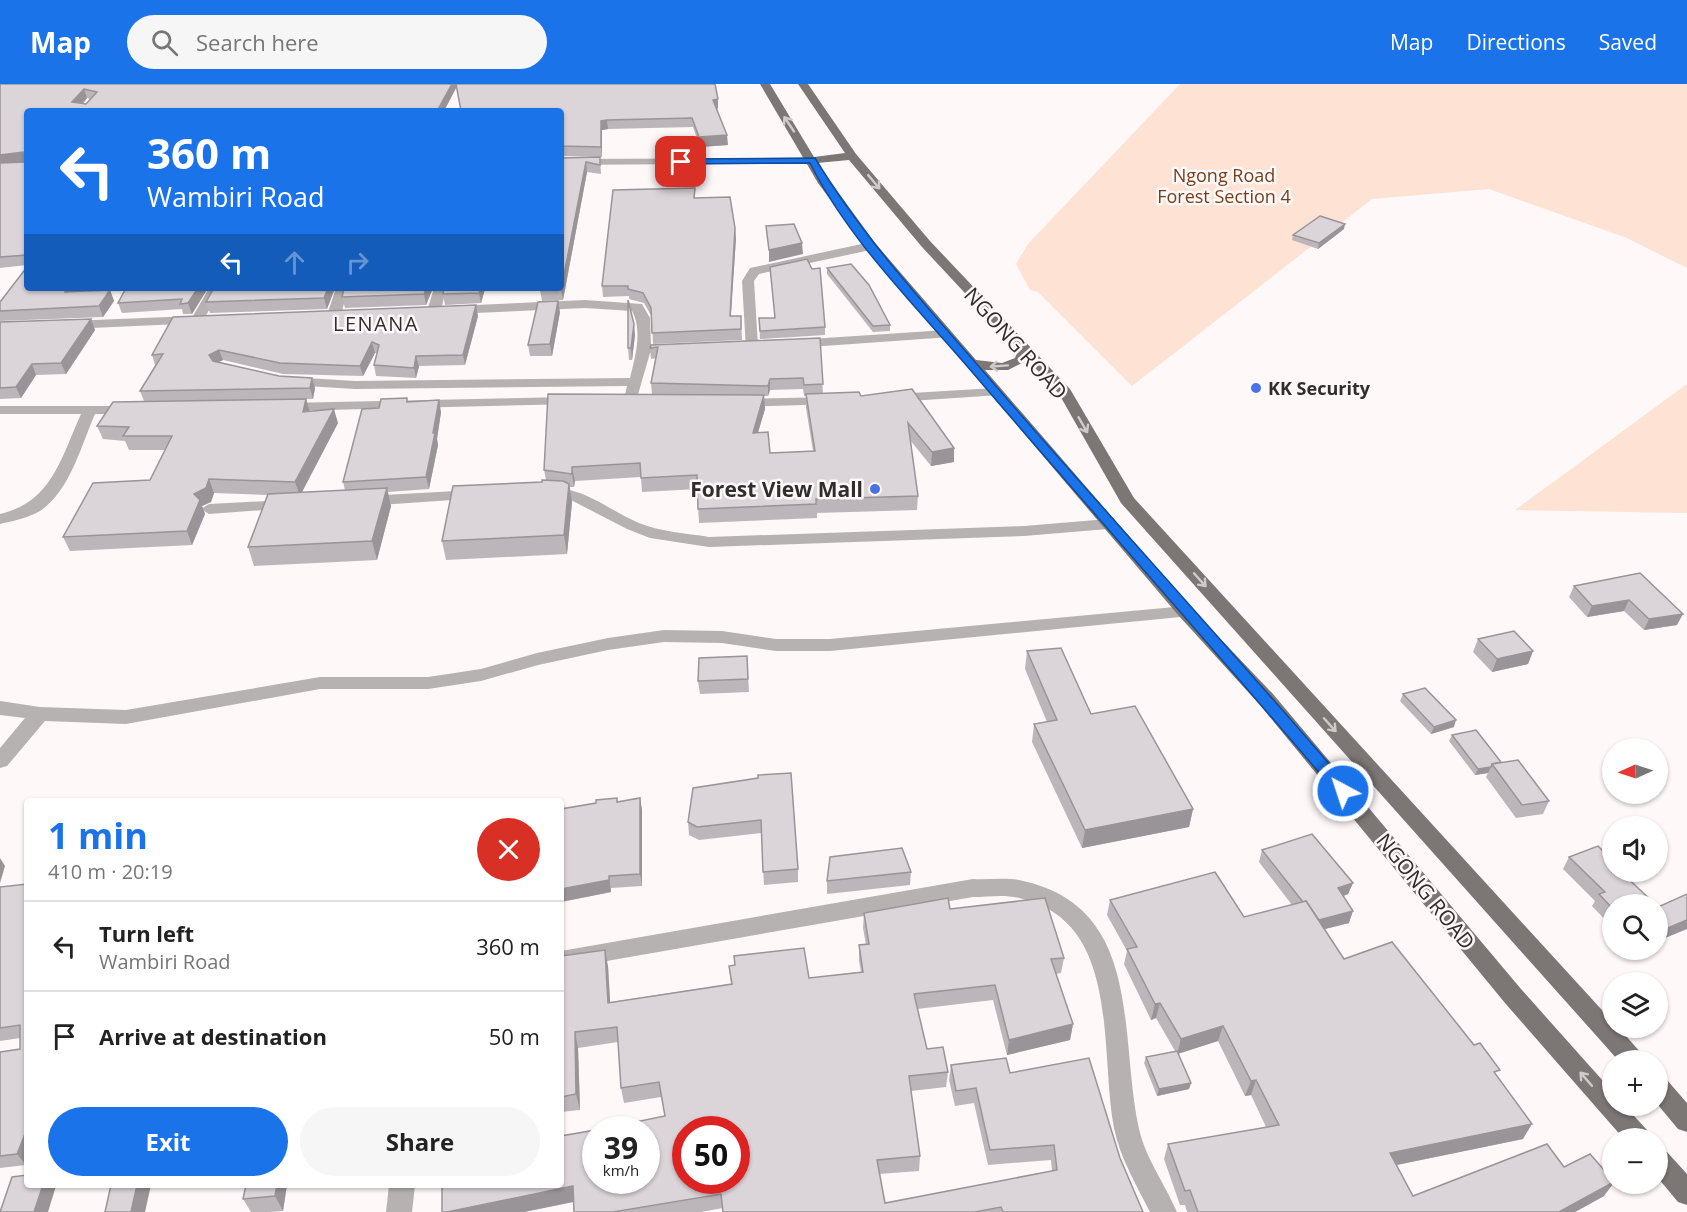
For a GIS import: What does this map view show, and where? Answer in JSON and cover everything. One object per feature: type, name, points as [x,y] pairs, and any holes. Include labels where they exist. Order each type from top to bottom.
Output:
[{"type":"main road","name":"NGONG ROAD","points":[[765,84],[824,183],[871,246],[1108,524],[1185,612],[1266,699],[1513,996],[1629,1128]]},
{"type":"main road","name":"NGONG ROAD","points":[[803,84],[852,156],[926,244],[1024,352],[1065,392],[1127,500],[1624,1050]]},
{"type":"main road","points":[[812,160],[852,156]]},
{"type":"main road","points":[[969,362],[983,366],[1004,367],[1021,360],[1024,352]]},
{"type":"main road","points":[[1668,1099],[1687,1121]]},
{"type":"main road","points":[[1668,1171],[1687,1193]]},
{"type":"street","points":[[564,162],[812,160]]},
{"type":"street","points":[[871,246],[754,271],[748,281],[746,346],[946,334]]},
{"type":"street","points":[[197,320],[213,291]]},
{"type":"street","points":[[333,315],[341,291]]},
{"type":"street","points":[[438,291],[428,311],[585,304],[620,304],[638,307],[643,318],[644,350],[625,400],[647,400]]},
{"type":"street","points":[[55,325],[218,319]]},
{"type":"street","points":[[644,350],[666,349]]},
{"type":"street","points":[[274,378],[355,385],[633,382]]},
{"type":"street","points":[[882,399],[995,392]]},
{"type":"street","points":[[726,403],[850,400]]},
{"type":"street","points":[[270,408],[585,401]]},
{"type":"street","points":[[0,410],[144,410]]},
{"type":"street","points":[[0,519],[17,515],[38,505],[51,490],[90,410]]},
{"type":"street","points":[[534,492],[570,493],[633,526],[656,534],[709,542],[1024,531],[1108,524]]},
{"type":"street","points":[[346,502],[494,495]]},
{"type":"street","points":[[209,509],[305,504]]},
{"type":"street","points":[[0,708],[40,714],[126,717],[320,683],[428,683],[481,675],[537,659],[608,644],[663,636],[722,638],[776,645],[830,645],[1185,612]]},
{"type":"street","points":[[0,761],[40,714]]},
{"type":"street","points":[[564,959],[973,888],[1018,889],[1056,902],[1081,921],[1098,945],[1110,981],[1118,1039],[1119,1082],[1128,1131],[1142,1170],[1164,1212]]},
{"type":"street","points":[[399,1212],[402,1188]]},
{"type":"green space","name":"Ngong Road Forest Section 4","points":[[1180,84],[1687,84],[1687,268],[1627,238],[1489,189],[1372,199],[1132,386],[1038,292],[1030,290],[1016,264],[1028,244]]},
{"type":"green space","points":[[1687,384],[1687,513],[1515,510]]},
{"type":"building","points":[[0,84],[452,84],[439,108],[24,108],[24,157],[23,152],[0,155]],"holes":[[[84,89],[97,92],[86,104],[72,102]]]},
{"type":"building","points":[[456,84],[715,84],[718,99],[713,100],[727,135],[699,137],[692,118],[607,120],[601,121],[601,147],[564,146],[564,108],[460,108]]},
{"type":"building","points":[[600,157],[600,165],[586,162],[564,275],[564,158]]},
{"type":"building","points":[[24,162],[24,255],[0,257],[0,163]]},
{"type":"building","points":[[695,188],[694,198],[730,197],[735,228],[730,316],[741,316],[741,329],[652,333],[651,308],[643,293],[628,289],[628,286],[602,286],[613,190]]},
{"type":"building","points":[[1320,216],[1345,224],[1319,243],[1293,235]]},
{"type":"building","points":[[794,224],[802,243],[769,250],[766,226]]},
{"type":"building","points":[[807,259],[812,269],[820,268],[825,327],[760,331],[759,318],[775,318],[770,267]]},
{"type":"building","points":[[851,264],[869,285],[890,325],[873,326],[827,268]]},
{"type":"building","points":[[24,271],[24,291],[109,291],[99,306],[0,311],[0,302]]},
{"type":"building","points":[[124,291],[196,291],[188,303],[180,304],[182,299],[118,303]]},
{"type":"building","points":[[212,291],[327,291],[324,298],[206,302]]},
{"type":"building","points":[[343,291],[426,291],[424,294],[342,297]]},
{"type":"building","points":[[444,291],[480,291],[479,293],[443,294]]},
{"type":"building","points":[[628,300],[634,324],[631,348],[628,348]]},
{"type":"building","points":[[558,301],[550,344],[528,345],[538,302]]},
{"type":"building","points":[[476,305],[463,355],[416,356],[414,368],[374,365],[379,345],[372,342],[360,366],[280,363],[219,350],[209,355],[213,361],[279,376],[312,378],[310,388],[140,391],[163,354],[152,355],[173,317]]},
{"type":"building","points":[[91,319],[61,363],[32,364],[16,387],[0,388],[0,322]]},
{"type":"building","points":[[820,338],[823,384],[804,385],[803,378],[770,379],[768,386],[651,383],[658,347],[650,348],[651,345]]},
{"type":"building","points":[[912,389],[954,448],[932,452],[908,423],[918,496],[816,499],[816,504],[698,509],[697,475],[641,478],[640,463],[572,467],[572,474],[544,470],[548,394],[764,395],[753,433],[768,432],[770,453],[815,451],[806,394],[859,392],[861,396]]},
{"type":"building","points":[[407,398],[407,402],[439,400],[426,477],[343,482],[362,409],[379,408],[381,399]]},
{"type":"building","points":[[306,399],[303,412],[334,409],[295,482],[209,479],[206,488],[194,494],[200,500],[187,531],[63,537],[93,483],[150,480],[172,436],[123,436],[129,427],[97,426],[113,402]]},
{"type":"building","points":[[542,480],[563,481],[569,484],[564,535],[442,541],[453,486],[542,482]]},
{"type":"building","points":[[387,488],[372,541],[248,547],[268,494]]},
{"type":"building","points":[[1640,573],[1683,614],[1649,619],[1629,600],[1592,606],[1574,586]]},
{"type":"building","points":[[1514,631],[1533,651],[1497,659],[1478,639]]},
{"type":"building","points":[[1061,648],[1091,714],[1135,706],[1193,809],[1085,830],[1034,724],[1057,720],[1027,651]]},
{"type":"building","points":[[747,656],[748,679],[698,681],[699,658]]},
{"type":"building","points":[[1425,688],[1456,720],[1434,727],[1403,694]]},
{"type":"building","points":[[1476,730],[1501,762],[1492,764],[1491,767],[1478,769],[1452,735]]},
{"type":"building","points":[[1518,760],[1549,801],[1522,805],[1492,764]]},
{"type":"building","points":[[791,773],[798,869],[763,872],[761,820],[697,827],[688,822],[693,788],[758,778],[758,775]]},
{"type":"building","points":[[617,798],[617,802],[640,798],[640,874],[609,876],[609,880],[564,888],[564,808],[596,803],[596,800]]},
{"type":"building","points":[[1312,834],[1353,883],[1338,888],[1353,911],[1319,920],[1306,901],[1303,902],[1262,850]]},
{"type":"building","points":[[1598,846],[1602,850],[1602,882],[1632,882],[1644,894],[1602,894],[1602,897],[1599,894],[1605,892],[1569,857]]},
{"type":"building","points":[[902,848],[911,872],[827,881],[830,857]]},
{"type":"building","points":[[1215,872],[1244,917],[1306,901],[1344,959],[1392,942],[1474,1045],[1480,1043],[1500,1070],[1494,1072],[1532,1124],[1390,1153],[1413,1196],[1547,1144],[1564,1167],[1590,1154],[1602,1168],[1602,1188],[1559,1212],[1198,1212],[1190,1190],[1185,1191],[1168,1144],[1279,1125],[1256,1080],[1251,1081],[1223,1026],[1181,1039],[1160,1003],[1155,1004],[1127,949],[1137,947],[1110,900]]},
{"type":"building","points":[[24,884],[24,1136],[17,1154],[0,1156],[0,1052],[20,1049],[20,1025],[0,1028],[0,887]]},
{"type":"building","points":[[1687,894],[1687,920],[1668,928],[1668,903]]},
{"type":"building","points":[[948,898],[950,909],[1045,898],[1064,958],[1051,959],[1073,1024],[1009,1040],[995,985],[914,994],[927,1049],[943,1047],[948,1072],[909,1076],[920,1156],[877,1160],[885,1203],[1057,1170],[1054,1145],[990,1150],[976,1088],[956,1091],[951,1065],[1006,1058],[1010,1073],[1089,1058],[1120,1158],[1143,1212],[1003,1212],[1001,1207],[975,1212],[723,1212],[721,1194],[613,1212],[574,1212],[573,1186],[564,1188],[564,1135],[582,1132],[582,1194],[660,1194],[660,1117],[665,1116],[659,1082],[621,1088],[617,1027],[575,1032],[576,1094],[564,1096],[564,956],[605,950],[608,1003],[732,984],[729,966],[735,965],[734,956],[804,948],[809,978],[863,972],[859,945],[869,944],[864,913]]},
{"type":"building","points":[[1177,1051],[1191,1083],[1159,1089],[1146,1057]]},
{"type":"building","points":[[24,1175],[24,1188],[42,1188],[34,1212],[0,1212],[12,1177]]},
{"type":"building","points":[[110,1188],[136,1188],[131,1212],[105,1212]]},
{"type":"building","points":[[245,1188],[276,1188],[275,1196],[243,1199]]},
{"type":"building","points":[[442,1188],[563,1188],[442,1212]]},
{"type":"place","name":"KK Security","points":[[1256,388]]},
{"type":"place","name":"Forest View Mall","points":[[875,489]]},
{"type":"district","name":"LENANA","points":[[376,323]]},
{"type":"route","points":[[681,162],[812,160],[824,183],[871,246],[1108,524],[1185,612],[1266,699],[1343,791]]}]
